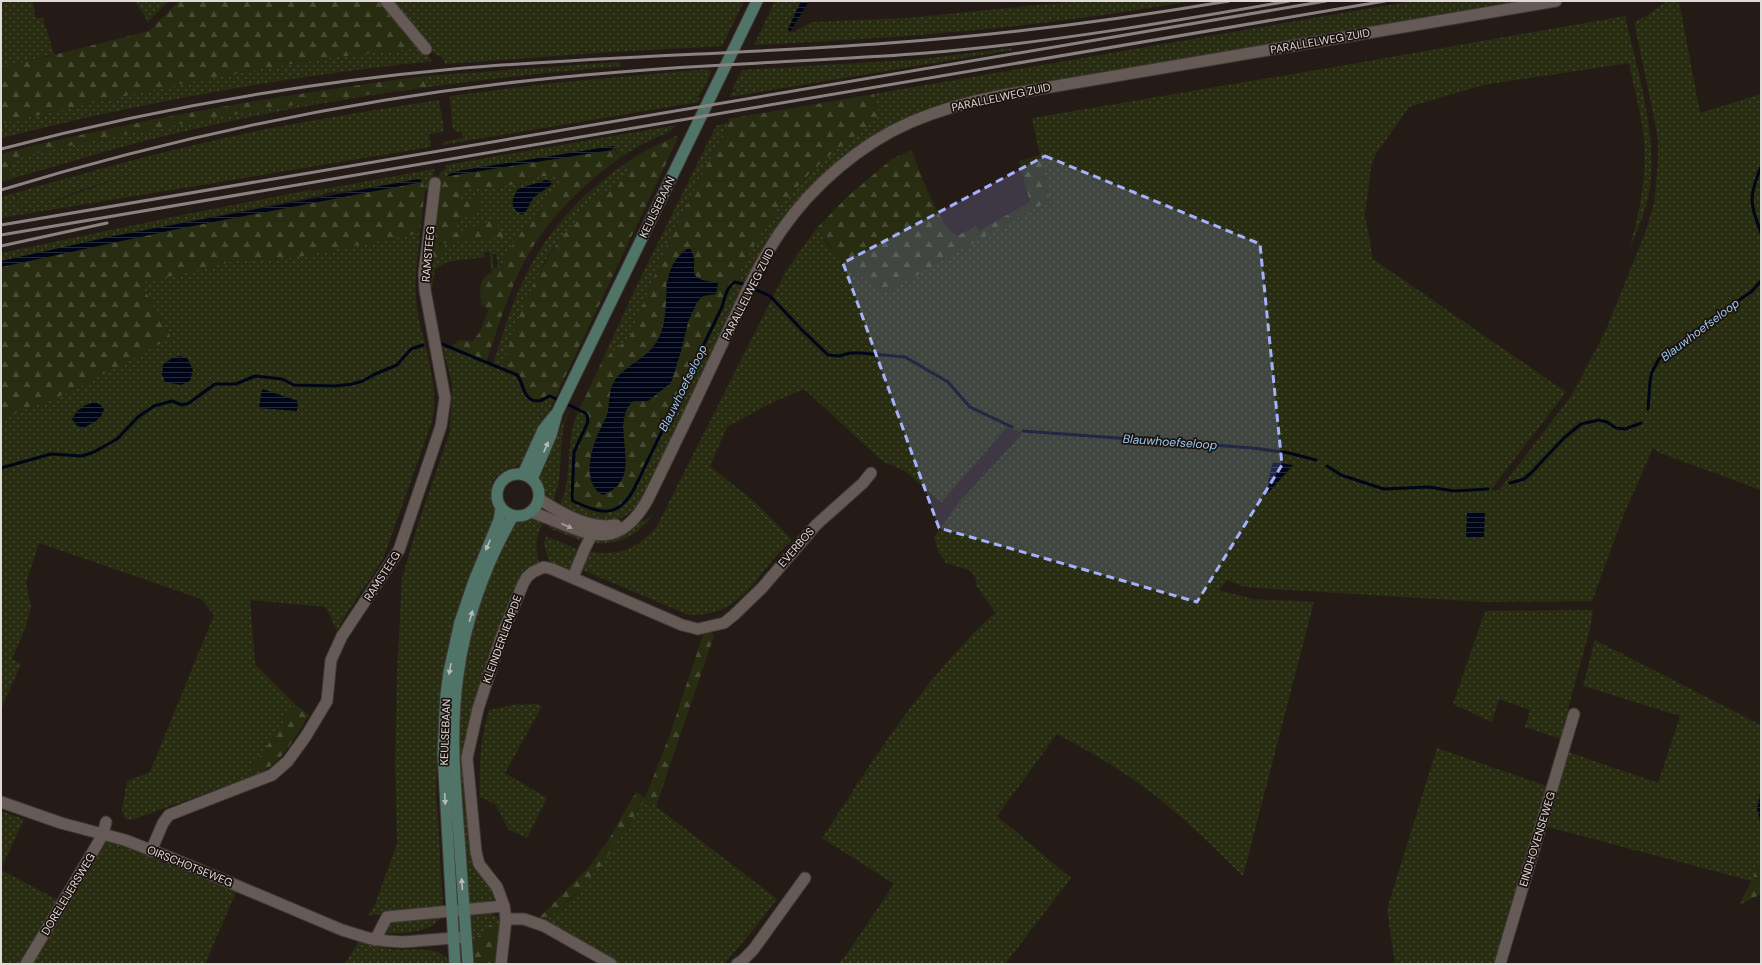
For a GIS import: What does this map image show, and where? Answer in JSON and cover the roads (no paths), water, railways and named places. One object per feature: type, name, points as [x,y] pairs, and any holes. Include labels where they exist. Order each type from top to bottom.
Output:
[{"type":"main road","name":"KEULSEBAAN","points":[[527,477],[543,430],[558,410],[757,1]]},
{"type":"main road","points":[[509,476],[527,477],[539,492],[538,499],[536,506],[531,512],[520,516],[514,516],[501,509],[497,499],[499,486],[503,480],[509,476]]},
{"type":"main road","name":"KEULSEBAAN","points":[[455,964],[443,754],[446,695],[460,622],[474,581],[499,520],[501,509]]},
{"type":"main road","name":"KEULSEBAAN","points":[[468,964],[454,754],[454,717],[458,674],[463,645],[482,584],[497,547],[514,516]]},
{"type":"street","points":[[386,1],[426,49]]},
{"type":"street","name":"PARALLELWEG ZUID","points":[[531,512],[548,517],[580,532],[616,525],[635,518],[648,499],[747,292],[781,231],[812,193],[831,175],[850,159],[910,122],[947,108],[998,96],[1556,1]]},
{"type":"street","name":"RAMSTEEG","points":[[151,851],[163,823],[169,815],[272,775],[288,761],[306,736],[327,700],[331,660],[342,636],[399,550],[441,426],[445,398],[425,290],[424,274],[435,183]]},
{"type":"street","name":"EVERBOS","points":[[724,623],[762,588],[816,525],[863,483],[872,473]]},
{"type":"street","name":"PARALLELWEG ZUID","points":[[538,499],[595,530]]},
{"type":"street","points":[[573,577],[585,548],[595,530]]},
{"type":"street","name":"KLEINDERLIEMPDE","points":[[504,906],[497,887],[479,864],[476,852],[467,758],[472,731],[502,635],[527,577],[544,567],[573,577],[682,625],[698,629],[724,623]]},
{"type":"street","name":"EINDHOVENSEWEG","points":[[1500,964],[1574,714]]},
{"type":"street","name":"OIRSCHOTSEWEG","points":[[1,802],[151,851],[342,930],[375,940],[403,942],[466,937]]},
{"type":"street","name":"DORELEIJERSWEG","points":[[26,964],[102,834],[106,822]]},
{"type":"street","points":[[737,964],[744,960],[753,950],[805,878]]},
{"type":"street","points":[[375,940],[387,917],[504,906],[506,919],[501,964]]},
{"type":"street","points":[[506,919],[524,919],[544,926],[611,964]]},
{"type":"water","points":[[801,1],[809,1],[790,32],[788,29]]},
{"type":"water","points":[[613,146],[612,150],[448,176],[458,171]]},
{"type":"water","points":[[419,179],[422,182],[182,228],[1,267],[1,261],[114,236]]},
{"type":"water","points":[[546,180],[552,182],[551,185],[533,198],[525,213],[521,214],[517,212],[513,206],[513,200],[518,189]]},
{"type":"water","points":[[687,249],[690,249],[693,256],[695,275],[706,281],[718,283],[716,294],[703,296],[697,302],[688,322],[671,383],[648,401],[633,401],[626,411],[623,424],[626,464],[623,476],[616,487],[603,495],[596,490],[592,483],[590,466],[593,447],[607,415],[611,388],[615,380],[627,368],[646,354],[657,341],[664,322],[668,277],[678,257]]},
{"type":"water","points":[[180,356],[187,358],[193,370],[190,381],[181,385],[165,382],[162,374],[163,365],[172,358]]},
{"type":"water","points":[[262,389],[298,401],[297,411],[259,408]]},
{"type":"water","points":[[95,402],[101,405],[104,409],[101,416],[96,421],[83,428],[76,425],[72,419],[76,413],[84,406]]},
{"type":"water","points":[[1273,462],[1293,465],[1268,493],[1268,482]]},
{"type":"water","points":[[1467,512],[1485,513],[1484,537],[1466,537]]},
{"type":"water","points":[[1761,789],[1761,824],[1757,808]]},
{"type":"waterway","name":"Blauwhoefseloop","points":[[1761,167],[1752,194],[1753,207],[1761,233]]},
{"type":"waterway","name":"Blauwhoefseloop","points":[[1648,409],[1650,381],[1652,372],[1659,359],[1711,319],[1751,292],[1761,281]]},
{"type":"waterway","name":"Blauwhoefseloop","points":[[565,403],[585,413],[587,415],[588,422],[574,452],[573,501],[600,511],[615,509],[628,499],[634,489],[722,307],[728,290],[735,282],[747,285]]},
{"type":"waterway","name":"Blauwhoefseloop","points":[[752,288],[770,296],[828,355],[839,356],[850,353],[861,353],[905,357],[948,382],[970,407],[1012,427]]},
{"type":"waterway","name":"Blauwhoefseloop","points":[[442,344],[517,375],[524,391],[529,398],[533,400],[540,401],[550,396],[560,401]]},
{"type":"waterway","name":"Blauwhoefseloop","points":[[1,468],[51,454],[82,456],[94,452],[117,439],[138,417],[154,406],[172,401],[182,405],[189,403],[215,384],[236,384],[255,376],[282,379],[294,385],[336,386],[352,384],[363,381],[375,374],[397,365],[411,349],[423,345]]},
{"type":"waterway","name":"Blauwhoefseloop","points":[[1510,483],[1524,479],[1564,438],[1581,424],[1599,420],[1607,422],[1616,428],[1625,429],[1641,423]]},
{"type":"waterway","name":"Blauwhoefseloop","points":[[1023,431],[1253,448],[1289,453],[1316,460]]},
{"type":"waterway","name":"Blauwhoefseloop","points":[[1327,466],[1341,475],[1384,489],[1429,487],[1454,491],[1488,489]]},
{"type":"railway","points":[[1,149],[169,110],[283,90],[397,75],[563,61],[835,47],[932,40],[1059,26],[1229,1]]},
{"type":"railway","points":[[1,190],[189,139],[315,112],[443,91],[507,83],[624,72],[972,49],[1063,38],[1199,17],[1289,1]]},
{"type":"railway","points":[[1,225],[1326,1]]},
{"type":"railway","points":[[1,235],[1385,1]]},
{"type":"railway","points":[[1,246],[107,223]]}]
